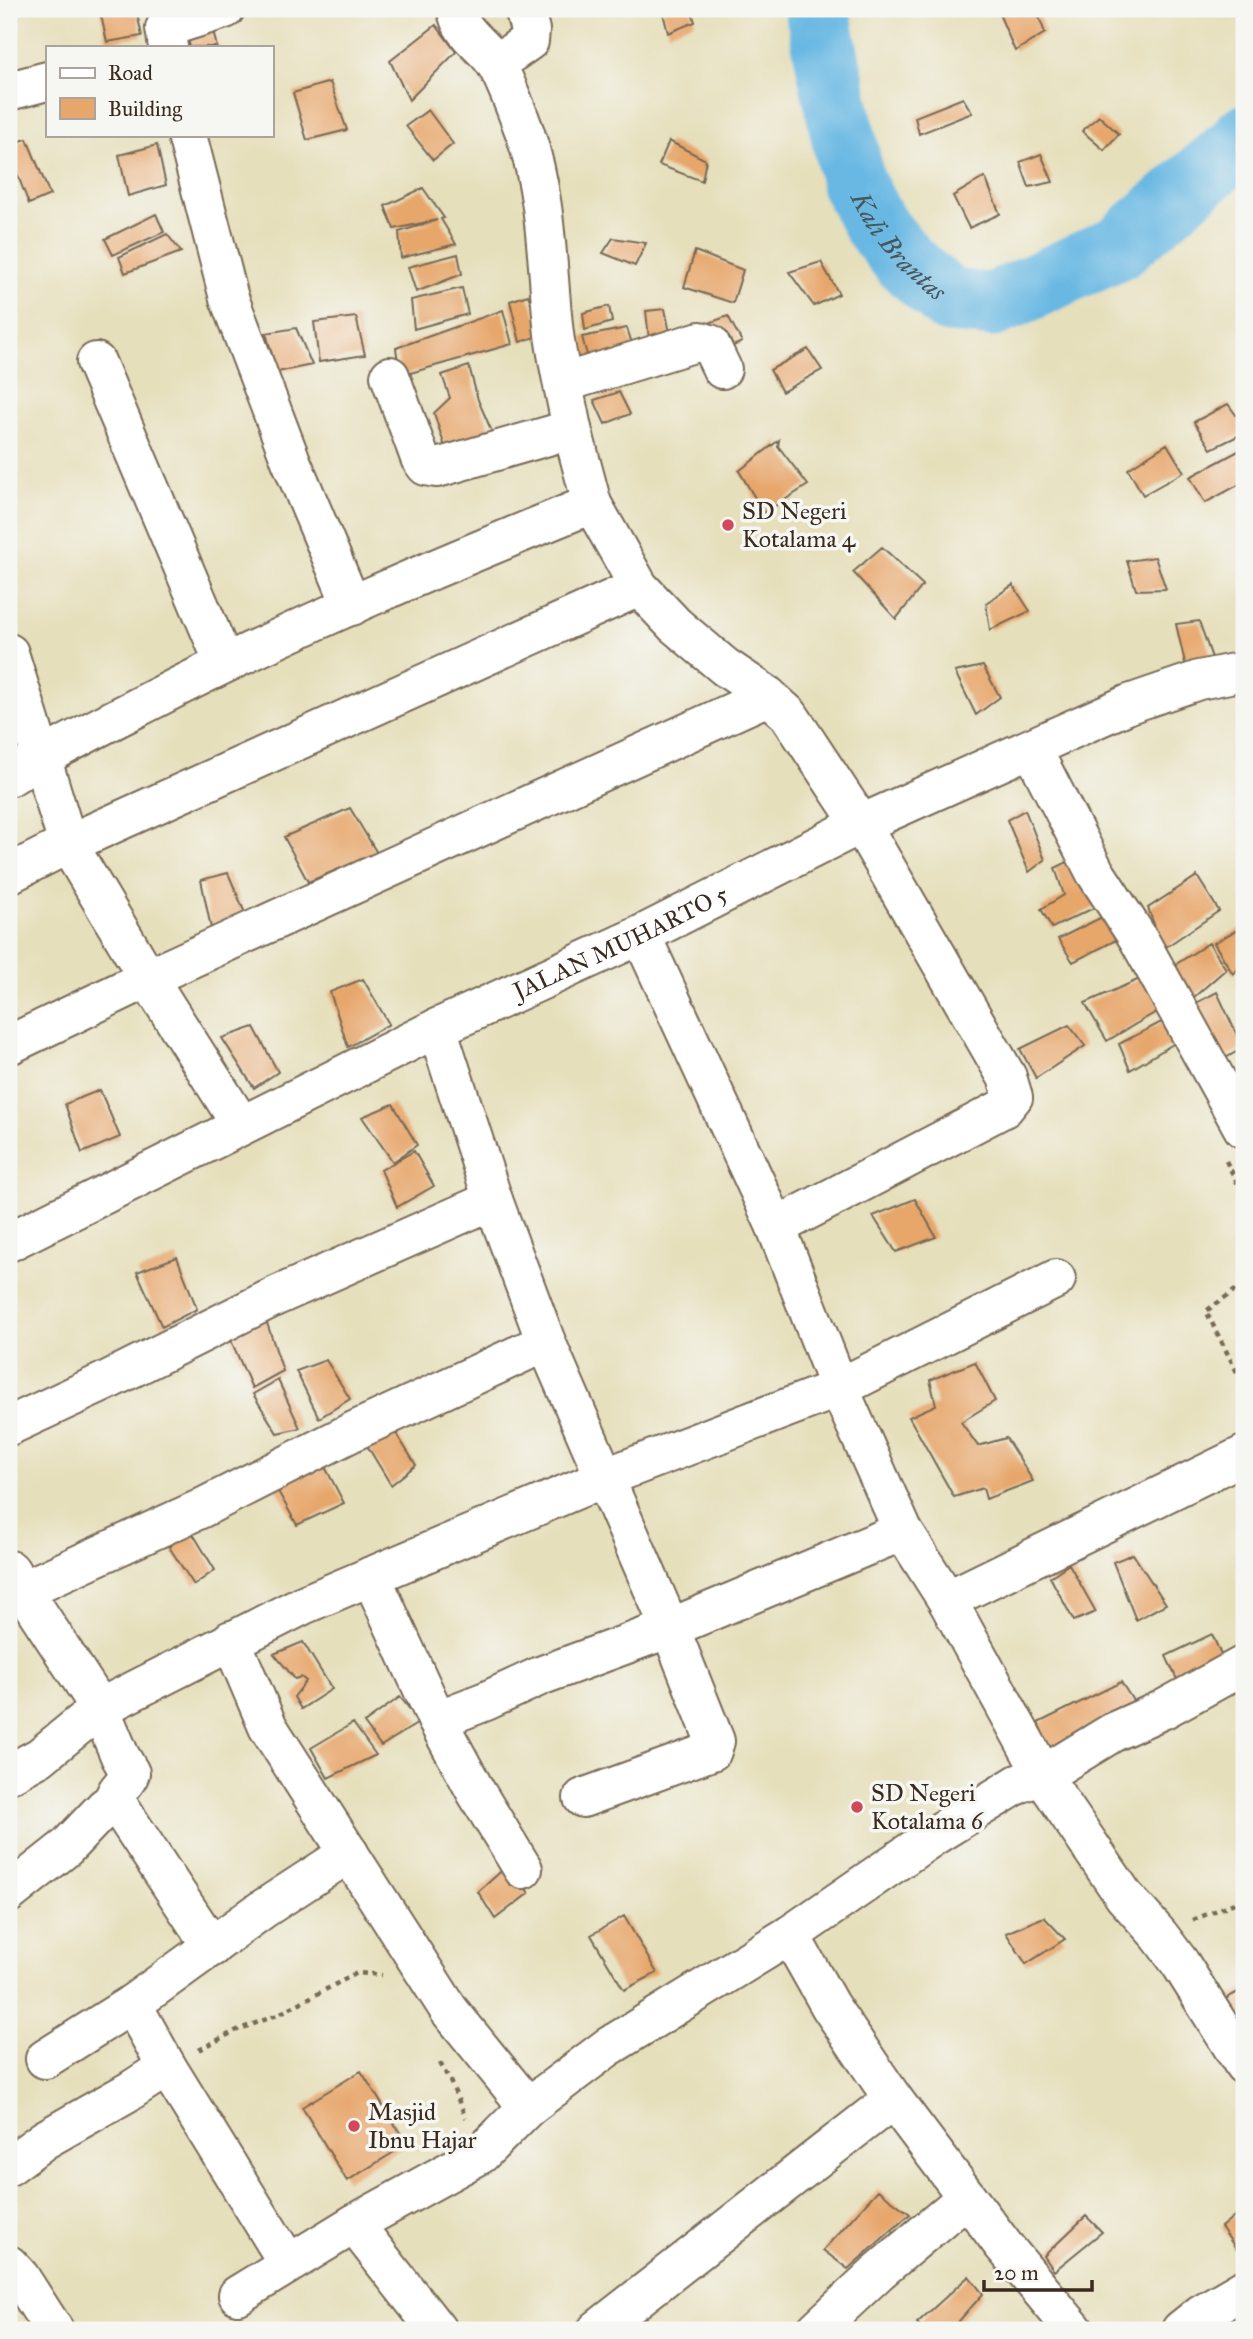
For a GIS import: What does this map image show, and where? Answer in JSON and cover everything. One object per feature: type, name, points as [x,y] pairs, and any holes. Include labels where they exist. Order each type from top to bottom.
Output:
[{"type":"street","points":[[164,28],[225,9]]},
{"type":"street","points":[[457,9],[458,19],[496,64],[525,133],[539,180],[547,231],[547,262],[555,337],[572,429],[592,504],[639,587],[676,625],[789,715],[861,824],[1007,1077],[1013,1097],[1004,1108],[776,1227]]},
{"type":"street","points":[[496,64],[529,41],[530,30],[526,16],[531,9]]},
{"type":"street","points":[[9,91],[46,81]]},
{"type":"street","points":[[187,136],[229,298],[291,461],[352,606]]},
{"type":"street","points":[[563,383],[700,341],[709,344],[722,369]]},
{"type":"street","points":[[96,362],[224,663]]},
{"type":"street","points":[[390,376],[420,458],[426,466],[437,468],[572,429]]},
{"type":"street","points":[[9,777],[42,756],[224,663],[473,552],[592,504]]},
{"type":"street","points":[[9,874],[68,844],[639,587]]},
{"type":"street","points":[[9,653],[68,844],[148,978],[241,1125]]},
{"type":"street","name":"JALAN MUHARTO 5","points":[[9,1242],[437,1028],[641,935],[861,824],[1129,704],[1199,680],[1244,671]]},
{"type":"street","points":[[9,1045],[148,978],[768,696]]},
{"type":"street","points":[[1032,749],[1095,872],[1138,938],[1243,1128]]},
{"type":"street","points":[[641,935],[776,1227],[839,1388],[902,1531],[947,1600],[1043,1775],[1124,1896],[1159,1935],[1244,2065]]},
{"type":"street","points":[[437,1028],[493,1200],[545,1342],[606,1477],[715,1741],[712,1751],[583,1798]]},
{"type":"street","points":[[9,1426],[276,1296],[493,1200]]},
{"type":"street","points":[[9,1774],[40,1756],[100,1708],[303,1605],[606,1477],[839,1388],[1056,1279]]},
{"type":"street","points":[[9,1893],[67,1847],[113,1802],[117,1788],[128,1779],[130,1773],[100,1708],[13,1586],[200,1509],[354,1431],[545,1342]]},
{"type":"street","points":[[947,1600],[1244,1455]]},
{"type":"street","points":[[437,1720],[551,1671],[670,1628],[902,1531]]},
{"type":"street","points":[[372,1576],[437,1720],[475,1792],[523,1869]]},
{"type":"street","points":[[231,1640],[268,1727],[449,2010],[528,2108]]},
{"type":"street","points":[[238,2295],[354,2224],[481,2154],[528,2108],[608,2047],[790,1935],[935,1835],[1018,1784],[1043,1775],[1115,1731],[1164,1709],[1244,1665]]},
{"type":"street","points":[[113,1802],[118,1805],[212,1947]]},
{"type":"street","points":[[45,2059],[132,2004],[263,1909],[348,1853]]},
{"type":"street","points":[[790,1935],[830,2006],[894,2099],[1003,2245],[1074,2330]]},
{"type":"street","points":[[132,2004],[167,2067],[288,2263]]},
{"type":"street","points":[[9,2166],[44,2140],[167,2067]]},
{"type":"street","points":[[597,2330],[894,2099]]},
{"type":"street","points":[[816,2330],[878,2272],[967,2197]]},
{"type":"street","points":[[354,2224],[437,2330]]},
{"type":"street","points":[[9,2265],[20,2277],[54,2330]]},
{"type":"street","points":[[1197,2325],[1244,2289]]},
{"type":"path","points":[[1244,1284],[1206,1311],[1244,1386]]},
{"type":"path","points":[[1159,1935],[1244,1899]]},
{"type":"path","points":[[167,2067],[235,2031],[277,2015],[357,1973],[387,1976]]},
{"type":"path","points":[[439,2061],[481,2154]]},
{"type":"building","points":[[136,9],[142,36],[107,42],[100,11]]},
{"type":"building","points":[[662,9],[691,9],[695,22],[668,33]]},
{"type":"building","points":[[997,9],[1036,9],[1045,33],[1015,51]]},
{"type":"building","points":[[436,25],[456,52],[409,100],[390,61]]},
{"type":"building","points":[[213,31],[217,46],[190,46],[187,36]]},
{"type":"building","points":[[330,82],[347,130],[307,140],[293,93]]},
{"type":"building","points":[[963,98],[972,113],[919,134],[915,117]]},
{"type":"building","points":[[428,110],[453,144],[433,160],[406,126]]},
{"type":"building","points":[[1099,116],[1119,134],[1104,150],[1082,131]]},
{"type":"building","points":[[27,139],[50,195],[29,204],[9,153],[9,144]]},
{"type":"building","points":[[669,141],[706,160],[702,181],[659,165]]},
{"type":"building","points":[[157,145],[166,185],[128,196],[119,155]]},
{"type":"building","points":[[1041,154],[1053,182],[1029,187],[1020,162]]},
{"type":"building","points":[[985,177],[1000,214],[969,228],[953,196]]},
{"type":"building","points":[[423,188],[444,218],[441,219],[456,244],[401,258],[399,232],[437,220],[394,229],[385,206]]},
{"type":"building","points":[[156,214],[164,232],[113,255],[105,239]]},
{"type":"building","points":[[167,234],[181,252],[125,273],[119,257]]},
{"type":"building","points":[[613,238],[646,243],[635,266],[603,253]]},
{"type":"building","points":[[695,251],[743,270],[733,303],[684,287]]},
{"type":"building","points":[[458,254],[462,274],[416,292],[408,267]]},
{"type":"building","points":[[821,262],[839,294],[814,306],[789,272]]},
{"type":"building","points":[[462,288],[468,314],[414,329],[411,300]]},
{"type":"building","points":[[528,295],[544,334],[520,342],[510,301]]},
{"type":"building","points":[[609,306],[612,322],[585,330],[583,313]]},
{"type":"building","points":[[665,309],[672,342],[650,348],[646,311]]},
{"type":"building","points":[[503,310],[512,344],[400,376],[396,348]]},
{"type":"building","points":[[728,316],[742,342],[720,352],[709,323]]},
{"type":"building","points":[[356,317],[365,355],[319,362],[314,322]]},
{"type":"building","points":[[296,328],[312,365],[277,372],[266,333]]},
{"type":"building","points":[[627,328],[636,356],[591,369],[582,337]]},
{"type":"building","points":[[808,349],[822,370],[782,392],[770,370]]},
{"type":"building","points":[[469,366],[478,400],[496,441],[448,456],[434,413],[450,398],[442,375]]},
{"type":"building","points":[[619,392],[630,414],[605,424],[594,400]]},
{"type":"building","points":[[1228,404],[1244,426],[1244,433],[1211,449],[1194,422]]},
{"type":"building","points":[[779,440],[778,446],[808,485],[764,513],[739,471]]},
{"type":"building","points":[[1167,444],[1184,472],[1143,495],[1128,469]]},
{"type":"building","points":[[1244,448],[1244,482],[1205,503],[1190,477]]},
{"type":"building","points":[[882,547],[923,585],[896,619],[853,572]]},
{"type":"building","points":[[1155,557],[1166,589],[1136,590],[1127,561]]},
{"type":"building","points":[[1013,585],[1030,611],[990,630],[986,603]]},
{"type":"building","points":[[1199,621],[1212,658],[1186,667],[1176,624]]},
{"type":"building","points":[[983,666],[1000,697],[976,715],[955,672]]},
{"type":"building","points":[[350,808],[377,853],[308,882],[284,837]]},
{"type":"building","points":[[1025,810],[1045,860],[1029,872],[1007,820]]},
{"type":"building","points":[[1076,858],[1104,903],[1052,928],[1041,909],[1064,895],[1055,868]]},
{"type":"building","points":[[228,873],[245,913],[211,928],[201,880]]},
{"type":"building","points":[[1197,876],[1219,911],[1163,949],[1148,908]]},
{"type":"building","points":[[1110,913],[1122,937],[1073,962],[1058,939]]},
{"type":"building","points":[[1244,926],[1244,964],[1233,974],[1214,943]]},
{"type":"building","points":[[1209,943],[1226,969],[1193,998],[1170,968]]},
{"type":"building","points":[[1142,978],[1163,1008],[1107,1041],[1085,1003]]},
{"type":"building","points":[[363,979],[389,1024],[348,1047],[330,992]]},
{"type":"building","points":[[1217,992],[1243,1048],[1222,1060],[1188,1007]]},
{"type":"building","points":[[1171,1017],[1183,1038],[1130,1070],[1119,1044]]},
{"type":"building","points":[[1069,1025],[1085,1046],[1036,1078],[1020,1049]]},
{"type":"building","points":[[254,1027],[278,1072],[254,1088],[222,1038]]},
{"type":"building","points":[[100,1090],[120,1137],[82,1153],[65,1104]]},
{"type":"building","points":[[393,1104],[417,1145],[393,1162],[362,1117]]},
{"type":"building","points":[[414,1151],[434,1186],[397,1207],[381,1170]]},
{"type":"building","points":[[915,1199],[936,1237],[896,1252],[873,1216]]},
{"type":"building","points":[[177,1257],[197,1309],[162,1327],[137,1272]]},
{"type":"building","points":[[266,1320],[283,1371],[252,1388],[229,1336]]},
{"type":"building","points":[[326,1360],[350,1399],[319,1418],[296,1371]]},
{"type":"building","points":[[975,1362],[995,1401],[961,1422],[978,1446],[1006,1438],[1033,1481],[986,1499],[983,1488],[954,1497],[909,1417],[936,1405],[930,1380]]},
{"type":"building","points":[[278,1380],[300,1428],[277,1433],[253,1394]]},
{"type":"building","points":[[394,1430],[416,1465],[391,1485],[366,1444]]},
{"type":"building","points":[[323,1463],[344,1503],[297,1525],[275,1486]]},
{"type":"building","points":[[190,1529],[215,1570],[194,1585],[169,1547]]},
{"type":"building","points":[[1133,1554],[1166,1604],[1136,1620],[1113,1562]]},
{"type":"building","points":[[1069,1564],[1096,1612],[1074,1621],[1050,1577]]},
{"type":"building","points":[[1212,1634],[1222,1657],[1179,1684],[1166,1656]]},
{"type":"building","points":[[303,1642],[332,1689],[301,1709],[294,1697],[306,1681],[301,1677],[295,1679],[274,1654]]},
{"type":"building","points":[[1121,1682],[1139,1710],[1055,1760],[1038,1723]]},
{"type":"building","points":[[400,1697],[420,1722],[381,1746],[364,1723]]},
{"type":"building","points":[[353,1723],[376,1755],[328,1778],[311,1748]]},
{"type":"building","points":[[508,1865],[529,1893],[495,1919],[478,1892]]},
{"type":"building","points":[[624,1916],[657,1973],[624,1990],[591,1935]]},
{"type":"building","points":[[1044,1917],[1065,1939],[1026,1964],[1006,1933]]},
{"type":"building","points":[[1244,1989],[1244,2023],[1234,2028],[1219,2002]]},
{"type":"building","name":"Masjid Ibnu Hajar","points":[[361,2071],[407,2144],[347,2181],[302,2107]]},
{"type":"building","points":[[878,2190],[910,2214],[848,2269],[823,2250]]},
{"type":"building","points":[[1244,2208],[1244,2260],[1221,2227]]},
{"type":"building","points":[[1086,2216],[1102,2232],[1054,2271],[1044,2256]]},
{"type":"building","points":[[969,2276],[983,2294],[951,2330],[924,2330],[917,2323]]},
{"type":"waterway","name":"Kali Brantas","points":[[817,9],[853,183],[875,225],[905,262],[949,301],[993,305],[1119,247],[1242,142],[1244,137]]},
{"type":"place","name":"SD Negeri Kotalama 4","points":[[728,525]]},
{"type":"place","name":"SD Negeri Kotalama 6","points":[[857,1807]]},
{"type":"place","name":"Masjid Ibnu Hajar","points":[[354,2126]]}]
